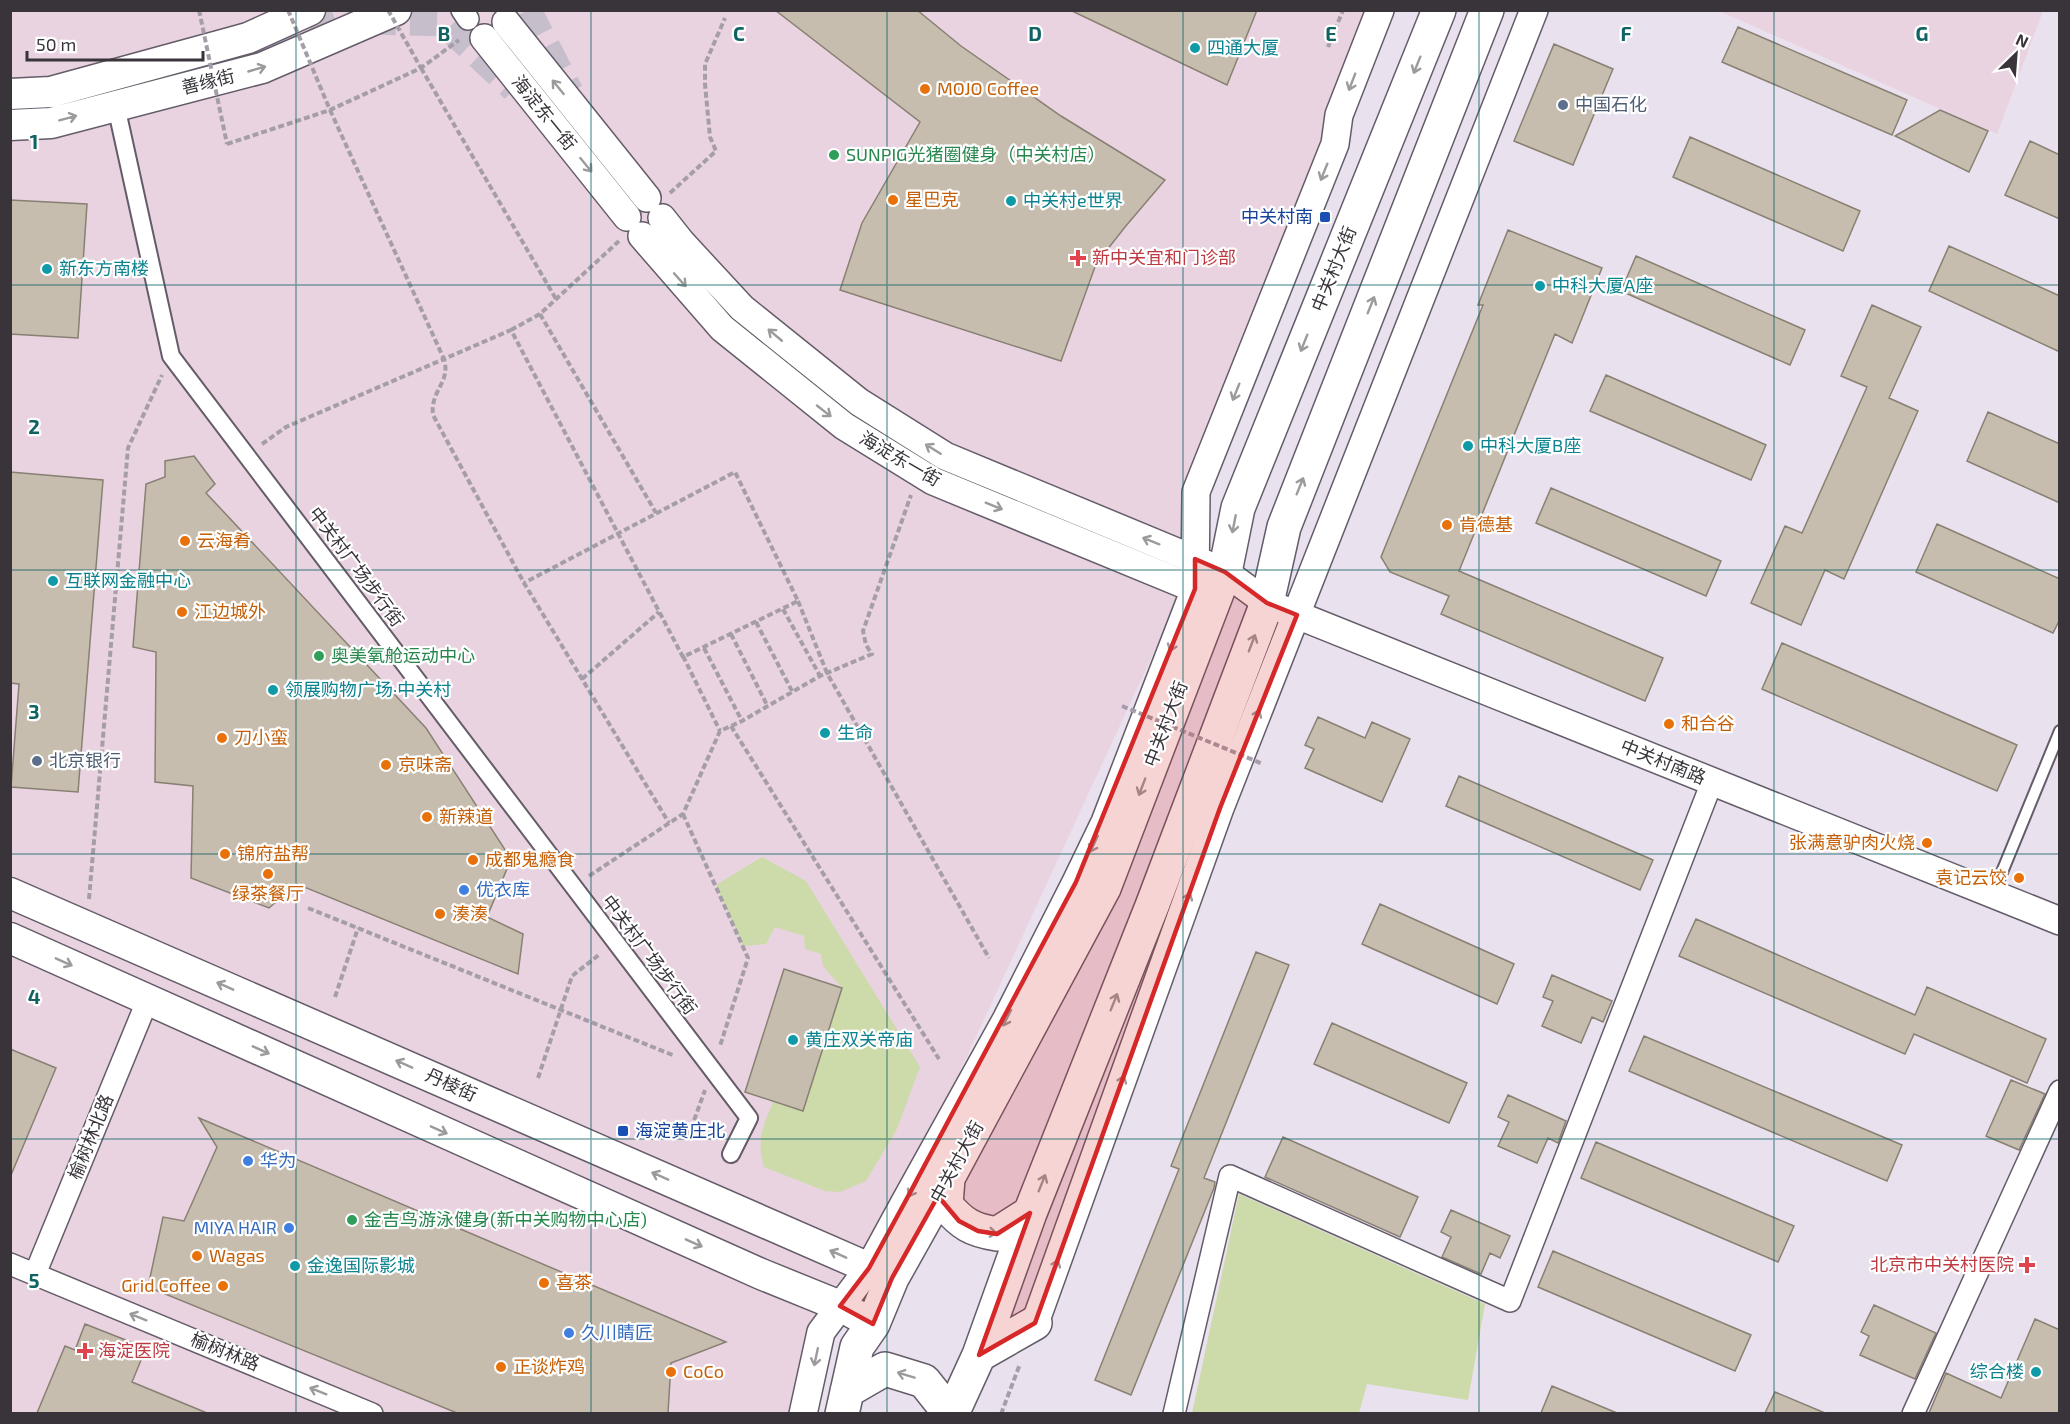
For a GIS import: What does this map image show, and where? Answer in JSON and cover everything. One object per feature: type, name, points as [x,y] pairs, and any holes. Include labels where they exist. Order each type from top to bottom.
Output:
[{"type":"main road","name":"善缘街","points":[[10,94],[51,92],[239,40],[310,10]]},
{"type":"main road","name":"善缘街","points":[[10,125],[51,123],[262,68],[396,10]]},
{"type":"main road","name":"中关村大街","points":[[845,1402],[857,1347],[873,1324],[880,1273],[948,1178],[1104,888],[1238,508],[1439,10]]},
{"type":"main road","points":[[952,1413],[979,1355],[1030,1213],[1152,906],[1282,609],[1284,527],[1487,10]]},
{"type":"main road","name":"丹棱街","points":[[10,892],[880,1273]]},
{"type":"main road","points":[[10,938],[750,1269],[840,1306],[873,1324]]},
{"type":"main road","points":[[948,1178],[946,1205],[959,1221],[978,1231],[997,1234],[1030,1213]]},
{"type":"main road","points":[[979,1355],[1035,1323]]},
{"type":"main road","points":[[845,1402],[885,1369],[924,1381],[944,1405],[946,1413]]},
{"type":"street","points":[[1195,559],[1196,492],[1335,144],[1339,115],[1380,10]]},
{"type":"street","points":[[1035,1323],[1220,808],[1282,609],[1534,10]]},
{"type":"street","name":"海淀东一街","points":[[506,22],[681,242],[742,308],[859,402],[945,456],[1195,559],[1211,586]]},
{"type":"street","name":"海淀东一街","points":[[470,25],[634,226],[723,328],[844,426],[933,481],[1211,586]]},
{"type":"street","name":"中关村广场步行街","points":[[116,106],[171,356],[749,1118],[731,1154]]},
{"type":"street","name":"中关村南路","points":[[1211,586],[1282,609],[2060,921]]},
{"type":"street","name":"中关村大街","points":[[803,1413],[821,1332],[840,1306],[880,1273],[1105,822],[1211,586]]},
{"type":"street","points":[[1174,1413],[1230,1176],[1510,1301],[1712,782]]},
{"type":"street","name":"榆树林北路","points":[[35,1274],[148,999]]},
{"type":"street","points":[[1912,1413],[2060,1091]]},
{"type":"street","name":"榆树林路","points":[[10,1264],[372,1413]]},
{"type":"lane","points":[[1993,894],[2060,731]]},
{"type":"path","points":[[199,10],[227,144],[330,110],[421,68],[470,25]]},
{"type":"path","points":[[288,10],[330,110],[444,359],[447,369],[432,400],[433,415],[524,583],[669,823]]},
{"type":"path","points":[[388,10],[556,299]]},
{"type":"path","points":[[1328,47],[1343,10]]},
{"type":"path","points":[[540,314],[656,513]]},
{"type":"path","points":[[247,455],[286,427],[511,330],[720,731]]},
{"type":"path","points":[[90,899],[128,448],[171,356]]},
{"type":"path","points":[[524,583],[735,472],[798,602],[827,673],[989,958]]},
{"type":"path","points":[[573,887],[683,814],[720,731],[741,722],[820,676],[872,654],[866,645],[863,631],[919,473]]},
{"type":"path","points":[[681,653],[683,657],[704,648],[798,602]]},
{"type":"path","points":[[783,609],[820,676]]},
{"type":"path","points":[[582,680],[659,612]]},
{"type":"path","points":[[756,622],[793,693]]},
{"type":"path","points":[[732,634],[767,705]]},
{"type":"path","points":[[704,648],[741,722]]},
{"type":"path","points":[[1122,706],[1263,764]]},
{"type":"path","points":[[731,726],[939,1059]]},
{"type":"path","points":[[683,814],[748,958],[688,1137]]},
{"type":"path","points":[[308,908],[712,1070]]},
{"type":"path","points":[[335,997],[358,928]]},
{"type":"path","points":[[538,1078],[572,976],[615,942]]},
{"type":"highlighted area","points":[[1195,559],[1225,572],[1267,603],[1297,615],[1220,808],[1035,1323],[979,1355],[1030,1213],[997,1234],[978,1231],[959,1221],[938,1196],[892,1278],[873,1324],[840,1306],[869,1268],[1076,882],[1195,589]]},
{"type":"shaded area","points":[[10,11],[1381,11],[1196,492],[1185,585],[869,1268],[821,1332],[803,1413],[11,1413]]},
{"type":"shaded area","points":[[1719,11],[2043,11],[1997,134]]},
{"type":"green space","points":[[762,857],[806,881],[920,1067],[896,1131],[866,1181],[840,1192],[825,1191],[764,1167],[761,1141],[773,1102],[803,1111],[842,988],[823,966],[821,954],[805,949],[804,936],[775,927],[766,944],[743,946],[716,885]]},
{"type":"green space","points":[[1239,1194],[1485,1304],[1468,1400],[1367,1384],[1359,1413],[1192,1413]]},
{"type":"building","name":"中关村e世界","points":[[775,10],[917,10],[961,46],[1061,116],[1165,180],[1096,264],[1061,361],[840,290],[862,223],[920,122]]},
{"type":"building","name":"四通大厦","points":[[1070,10],[1257,10],[1227,85]]},
{"type":"building","points":[[1738,27],[1907,100],[1892,135],[1722,62]]},
{"type":"building","name":"中国石化","points":[[1554,44],[1613,69],[1573,165],[1514,141]]},
{"type":"building","points":[[1940,110],[1988,131],[1969,172],[1895,136]]},
{"type":"building","points":[[1690,137],[1860,211],[1843,251],[1673,177]]},
{"type":"building","points":[[2030,141],[2060,155],[2060,219],[2005,195]]},
{"type":"building","name":"新东方南楼","points":[[10,200],[87,204],[78,338],[10,334]]},
{"type":"building","points":[[1508,230],[1602,268],[1572,343],[1555,334],[1459,571],[1663,658],[1645,701],[1441,614],[1449,596],[1390,572],[1381,557],[1483,305],[1478,305]]},
{"type":"building","points":[[1949,246],[2060,296],[2060,352],[1929,291]]},
{"type":"building","points":[[1636,256],[1805,330],[1790,365],[1621,291]]},
{"type":"building","points":[[1872,305],[1921,327],[1889,398],[1918,411],[1844,579],[1825,570],[1801,625],[1751,603],[1785,526],[1802,533],[1867,387],[1841,376]]},
{"type":"building","points":[[1606,375],[1766,445],[1751,480],[1590,411]]},
{"type":"building","points":[[1988,412],[2060,444],[2060,503],[1967,461]]},
{"type":"building","name":"领展购物广场·中关村","points":[[194,456],[215,484],[206,493],[426,728],[511,859],[487,917],[523,934],[518,974],[297,884],[269,908],[191,878],[193,786],[155,782],[156,652],[133,647],[146,484],[165,477],[165,461]]},
{"type":"building","name":"互联网金融中心","points":[[10,472],[103,480],[78,792],[11,787],[19,684],[10,683]]},
{"type":"building","points":[[1551,488],[1721,561],[1706,596],[1536,523]]},
{"type":"building","points":[[1937,524],[2060,579],[2060,619],[2053,633],[1916,572]]},
{"type":"building","points":[[1782,643],[2017,745],[1997,791],[1762,689]]},
{"type":"building","points":[[1318,717],[1365,738],[1372,722],[1410,739],[1382,802],[1305,768],[1314,749],[1305,745]]},
{"type":"building","points":[[1459,776],[1653,860],[1640,890],[1446,806]]},
{"type":"building","points":[[1380,904],[1514,964],[1497,1004],[1362,944]]},
{"type":"building","points":[[1696,919],[1915,1015],[1927,987],[2046,1039],[2027,1083],[1914,1034],[1905,1054],[1679,956]]},
{"type":"building","points":[[1256,952],[1289,965],[1204,1178],[1215,1182],[1214,1188],[1131,1395],[1095,1380],[1179,1169],[1171,1166]]},
{"type":"building","name":"黄庄双关帝庙","points":[[784,969],[842,988],[803,1111],[745,1092]]},
{"type":"building","points":[[1552,975],[1612,1001],[1603,1022],[1592,1017],[1581,1043],[1542,1026],[1553,1001],[1543,997]]},
{"type":"building","points":[[1332,1023],[1467,1083],[1449,1123],[1314,1064]]},
{"type":"building","points":[[1644,1036],[1902,1145],[1887,1181],[1629,1071]]},
{"type":"building","points":[[10,1049],[56,1068],[11,1175],[10,1175]]},
{"type":"building","points":[[2011,1080],[2045,1094],[2019,1150],[1986,1136]]},
{"type":"building","points":[[1508,1095],[1566,1121],[1558,1143],[1548,1138],[1537,1163],[1498,1146],[1509,1122],[1498,1117]]},
{"type":"building","points":[[199,1118],[726,1342],[671,1363],[668,1413],[457,1413],[148,1287],[163,1217],[184,1221],[217,1147]]},
{"type":"building","points":[[1283,1137],[1418,1197],[1400,1237],[1265,1177]]},
{"type":"building","points":[[1596,1142],[1794,1226],[1778,1262],[1581,1178]]},
{"type":"building","points":[[1451,1210],[1510,1236],[1500,1258],[1490,1253],[1481,1274],[1442,1257],[1451,1237],[1441,1232]]},
{"type":"building","points":[[1553,1251],[1751,1335],[1735,1371],[1538,1287]]},
{"type":"building","points":[[1874,1305],[1936,1333],[1915,1379],[1860,1355],[1869,1336],[1861,1332]]},
{"type":"building","name":"综合楼","points":[[2035,1319],[2060,1330],[2060,1413],[1929,1413],[1946,1373],[2001,1398]]},
{"type":"building","points":[[85,1324],[146,1348],[132,1382],[207,1413],[37,1413],[65,1346],[75,1350]]},
{"type":"building","points":[[1552,1386],[1617,1413],[1541,1413]]},
{"type":"building","points":[[1775,1392],[1825,1413],[1765,1413]]},
{"type":"tunnel","points":[[271,42],[352,10]]},
{"type":"tunnel","points":[[528,10],[570,92]]},
{"type":"tunnel","points":[[369,21],[444,23],[514,89]]},
{"type":"place","name":"四通大厦","points":[[1195,48]]},
{"type":"place","name":"MOJO Coffee","points":[[925,89]]},
{"type":"place","name":"中国石化","points":[[1563,105]]},
{"type":"place","name":"SUNPIG光猪圈健身（中关村店）","points":[[834,155]]},
{"type":"place","name":"星巴克","points":[[893,200]]},
{"type":"place","name":"中关村e世界","points":[[1011,201]]},
{"type":"place","name":"中关村南","points":[[1325,217]]},
{"type":"place","name":"新中关宜和门诊部","points":[[1078,258]]},
{"type":"place","name":"新东方南楼","points":[[47,269]]},
{"type":"place","name":"中科大厦A座","points":[[1540,286]]},
{"type":"place","name":"中科大厦B座","points":[[1468,446]]},
{"type":"place","name":"肯德基","points":[[1447,525]]},
{"type":"place","name":"云海肴","points":[[185,541]]},
{"type":"place","name":"互联网金融中心","points":[[53,581]]},
{"type":"place","name":"江边城外","points":[[182,612]]},
{"type":"place","name":"奥美氧舱运动中心","points":[[319,656]]},
{"type":"place","name":"领展购物广场·中关村","points":[[273,690]]},
{"type":"place","name":"和合谷","points":[[1669,724]]},
{"type":"place","name":"生命","points":[[825,733]]},
{"type":"place","name":"刀小蛮","points":[[222,738]]},
{"type":"place","name":"北京银行","points":[[37,761]]},
{"type":"place","name":"京味斋","points":[[386,765]]},
{"type":"place","name":"新辣道","points":[[427,817]]},
{"type":"place","name":"张满意驴肉火烧","points":[[1927,843]]},
{"type":"place","name":"锦府盐帮","points":[[225,854]]},
{"type":"place","name":"成都鬼瘾食","points":[[473,860]]},
{"type":"place","name":"绿茶餐厅","points":[[268,874]]},
{"type":"place","name":"袁记云饺","points":[[2019,878]]},
{"type":"place","name":"优衣库","points":[[464,890]]},
{"type":"place","name":"湊湊","points":[[440,914]]},
{"type":"place","name":"黄庄双关帝庙","points":[[793,1040]]},
{"type":"place","name":"海淀黄庄北","points":[[623,1131]]},
{"type":"place","name":"华为","points":[[248,1161]]},
{"type":"place","name":"金吉鸟游泳健身(新中关购物中心店)","points":[[352,1220]]},
{"type":"place","name":"MIYA HAIR","points":[[289,1228]]},
{"type":"place","name":"Wagas","points":[[197,1256]]},
{"type":"place","name":"北京市中关村医院","points":[[2027,1265]]},
{"type":"place","name":"金逸国际影城","points":[[295,1266]]},
{"type":"place","name":"喜茶","points":[[544,1283]]},
{"type":"place","name":"Grid Coffee","points":[[223,1286]]},
{"type":"place","name":"久川睛匠","points":[[569,1333]]},
{"type":"place","name":"海淀医院","points":[[85,1351]]},
{"type":"place","name":"正谈炸鸡","points":[[501,1367]]},
{"type":"place","name":"CoCo","points":[[671,1372]]},
{"type":"place","name":"综合楼","points":[[2036,1372]]}]
